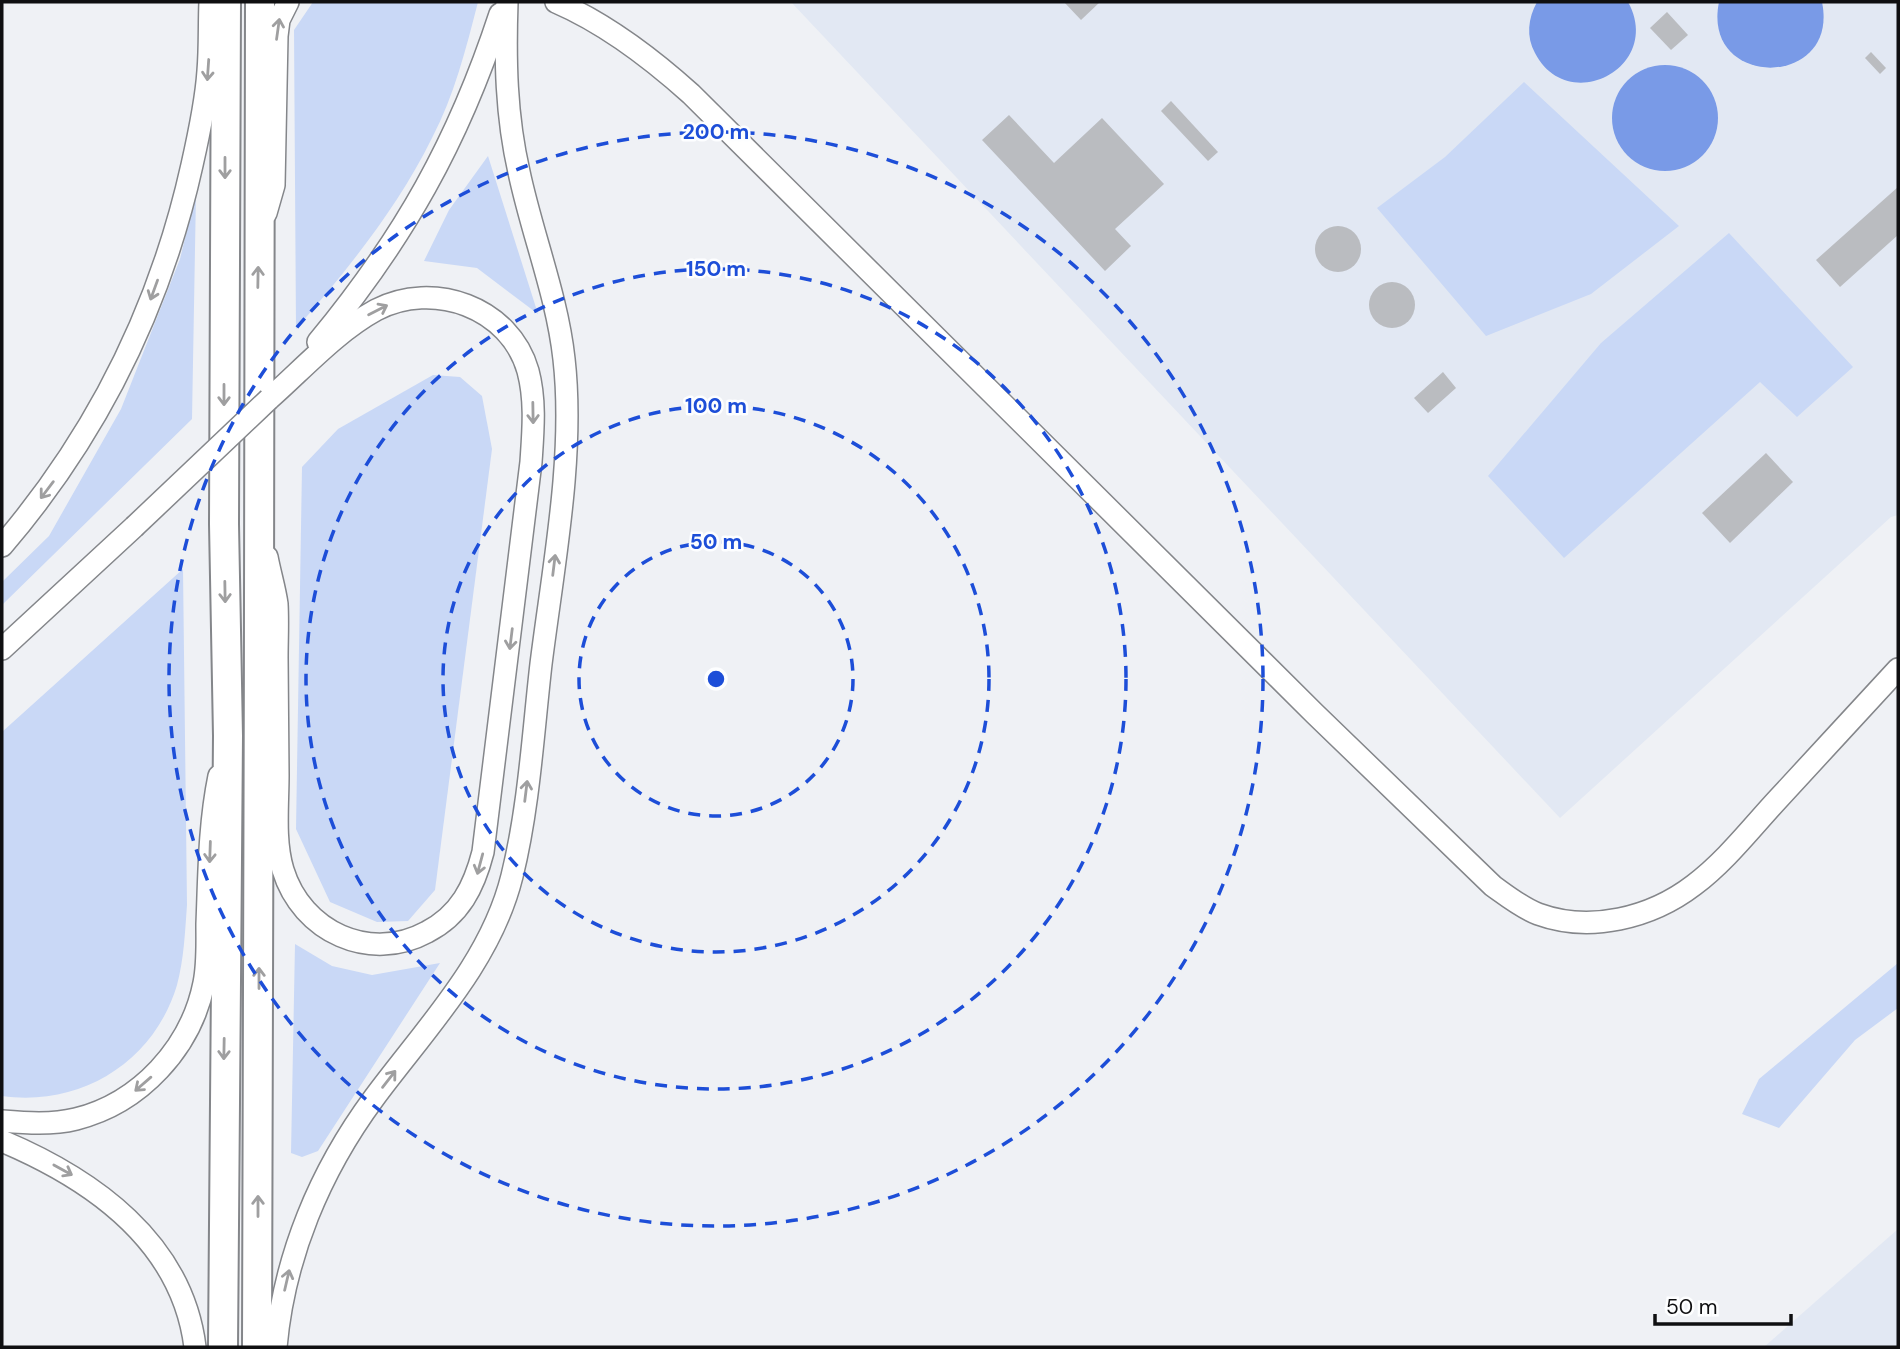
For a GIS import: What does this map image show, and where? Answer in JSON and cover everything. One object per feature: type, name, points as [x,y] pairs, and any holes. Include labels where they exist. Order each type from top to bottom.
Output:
[{"type":"highway","points":[[223,1347],[228,736],[224,524],[226,2]]},
{"type":"highway","points":[[257,1347],[260,2]]},
{"type":"main road","points":[[2,546],[50,487],[74,452],[128,357],[151,299],[175,230],[197,144],[208,72],[209,2]]},
{"type":"main road","points":[[259,242],[274,185],[277,36],[279,19],[288,2]]},
{"type":"main road","points":[[2,649],[269,399],[323,344],[411,214],[449,145],[506,2]]},
{"type":"main road","points":[[276,1347],[291,1261],[323,1182],[372,1101],[429,1027],[495,929],[505,904],[519,846],[558,531],[567,424],[567,390],[557,317],[519,174],[511,131],[505,67],[506,2]]},
{"type":"main road","points":[[556,2],[583,15],[631,45],[672,77],[713,115],[1363,760],[1493,886],[1537,914],[1584,923],[1607,921],[1652,910],[1675,898],[1714,868],[1898,669]]},
{"type":"main road","points":[[259,518],[276,604],[279,831],[283,869],[296,897],[317,922],[331,932],[357,943],[387,945],[402,942],[437,927],[462,904],[478,873],[483,852],[526,513],[533,425],[531,383],[523,358],[495,321],[472,306],[444,298],[394,303],[361,319],[323,344]]},
{"type":"main road","points":[[2,1121],[61,1122],[110,1107],[149,1080],[170,1058],[181,1041],[204,983],[212,811],[228,736]]},
{"type":"main road","points":[[2,1141],[76,1177],[110,1202],[136,1228],[157,1254],[177,1288],[190,1320],[195,1347]]},
{"type":"shaded area","points":[[313,2],[478,2],[453,89],[440,122],[418,164],[370,238],[296,329],[294,30]]},
{"type":"shaded area","points":[[791,2],[1898,2],[1898,515],[1891,517],[1560,818]]},
{"type":"shaded area","points":[[1524,82],[1679,226],[1591,294],[1486,336],[1377,208],[1445,157]]},
{"type":"shaded area","points":[[488,156],[538,314],[477,268],[424,261],[449,210]]},
{"type":"shaded area","points":[[196,193],[192,419],[2,605],[2,582],[49,536],[121,409],[180,259]]},
{"type":"shaded area","points":[[1729,233],[1853,367],[1797,417],[1760,382],[1564,558],[1488,476],[1601,343]]},
{"type":"shaded area","points":[[433,375],[460,377],[482,396],[492,449],[435,890],[408,921],[377,922],[330,902],[296,829],[302,467],[338,429]]},
{"type":"shaded area","points":[[183,569],[187,905],[183,955],[177,985],[166,1012],[151,1036],[132,1057],[110,1074],[86,1086],[59,1094],[31,1098],[2,1096],[2,732]]},
{"type":"shaded area","points":[[295,944],[332,966],[372,975],[440,963],[318,1151],[302,1157],[291,1153]]},
{"type":"shaded area","points":[[1898,963],[1898,1008],[1855,1040],[1779,1128],[1742,1114],[1759,1079]]},
{"type":"shaded area","points":[[1898,1229],[1898,1347],[1764,1347]]},
{"type":"water","points":[[1537,2],[1628,2],[1636,25],[1633,46],[1623,64],[1607,76],[1588,82],[1569,81],[1550,72],[1535,53],[1530,41],[1529,28]]},
{"type":"water","points":[[1719,2],[1822,2],[1822,31],[1811,51],[1793,63],[1770,68],[1748,64],[1730,51],[1719,31]]},
{"type":"water","points":[[1665,65],[1685,69],[1703,80],[1714,98],[1718,118],[1714,138],[1703,156],[1685,167],[1665,171],[1645,167],[1627,156],[1616,138],[1612,118],[1616,98],[1627,80],[1645,69]]},
{"type":"building","points":[[1064,2],[1100,2],[1081,20]]},
{"type":"building","points":[[1667,12],[1688,35],[1671,50],[1650,28]]},
{"type":"building","points":[[1871,52],[1886,68],[1880,74],[1865,58]]},
{"type":"building","points":[[1171,101],[1218,152],[1208,161],[1161,111]]},
{"type":"building","points":[[1009,115],[1054,163],[1102,118],[1164,184],[1115,229],[1131,246],[1105,271],[982,140]]},
{"type":"building","points":[[1898,187],[1898,235],[1840,287],[1816,260]]},
{"type":"building","points":[[1338,226],[1354,233],[1361,249],[1354,265],[1338,272],[1322,265],[1315,249],[1322,233]]},
{"type":"building","points":[[1392,282],[1408,289],[1415,305],[1408,321],[1392,328],[1376,321],[1369,305],[1376,289]]},
{"type":"building","points":[[1443,372],[1456,388],[1428,413],[1414,398]]},
{"type":"building","points":[[1766,453],[1793,482],[1730,543],[1702,513]]}]
